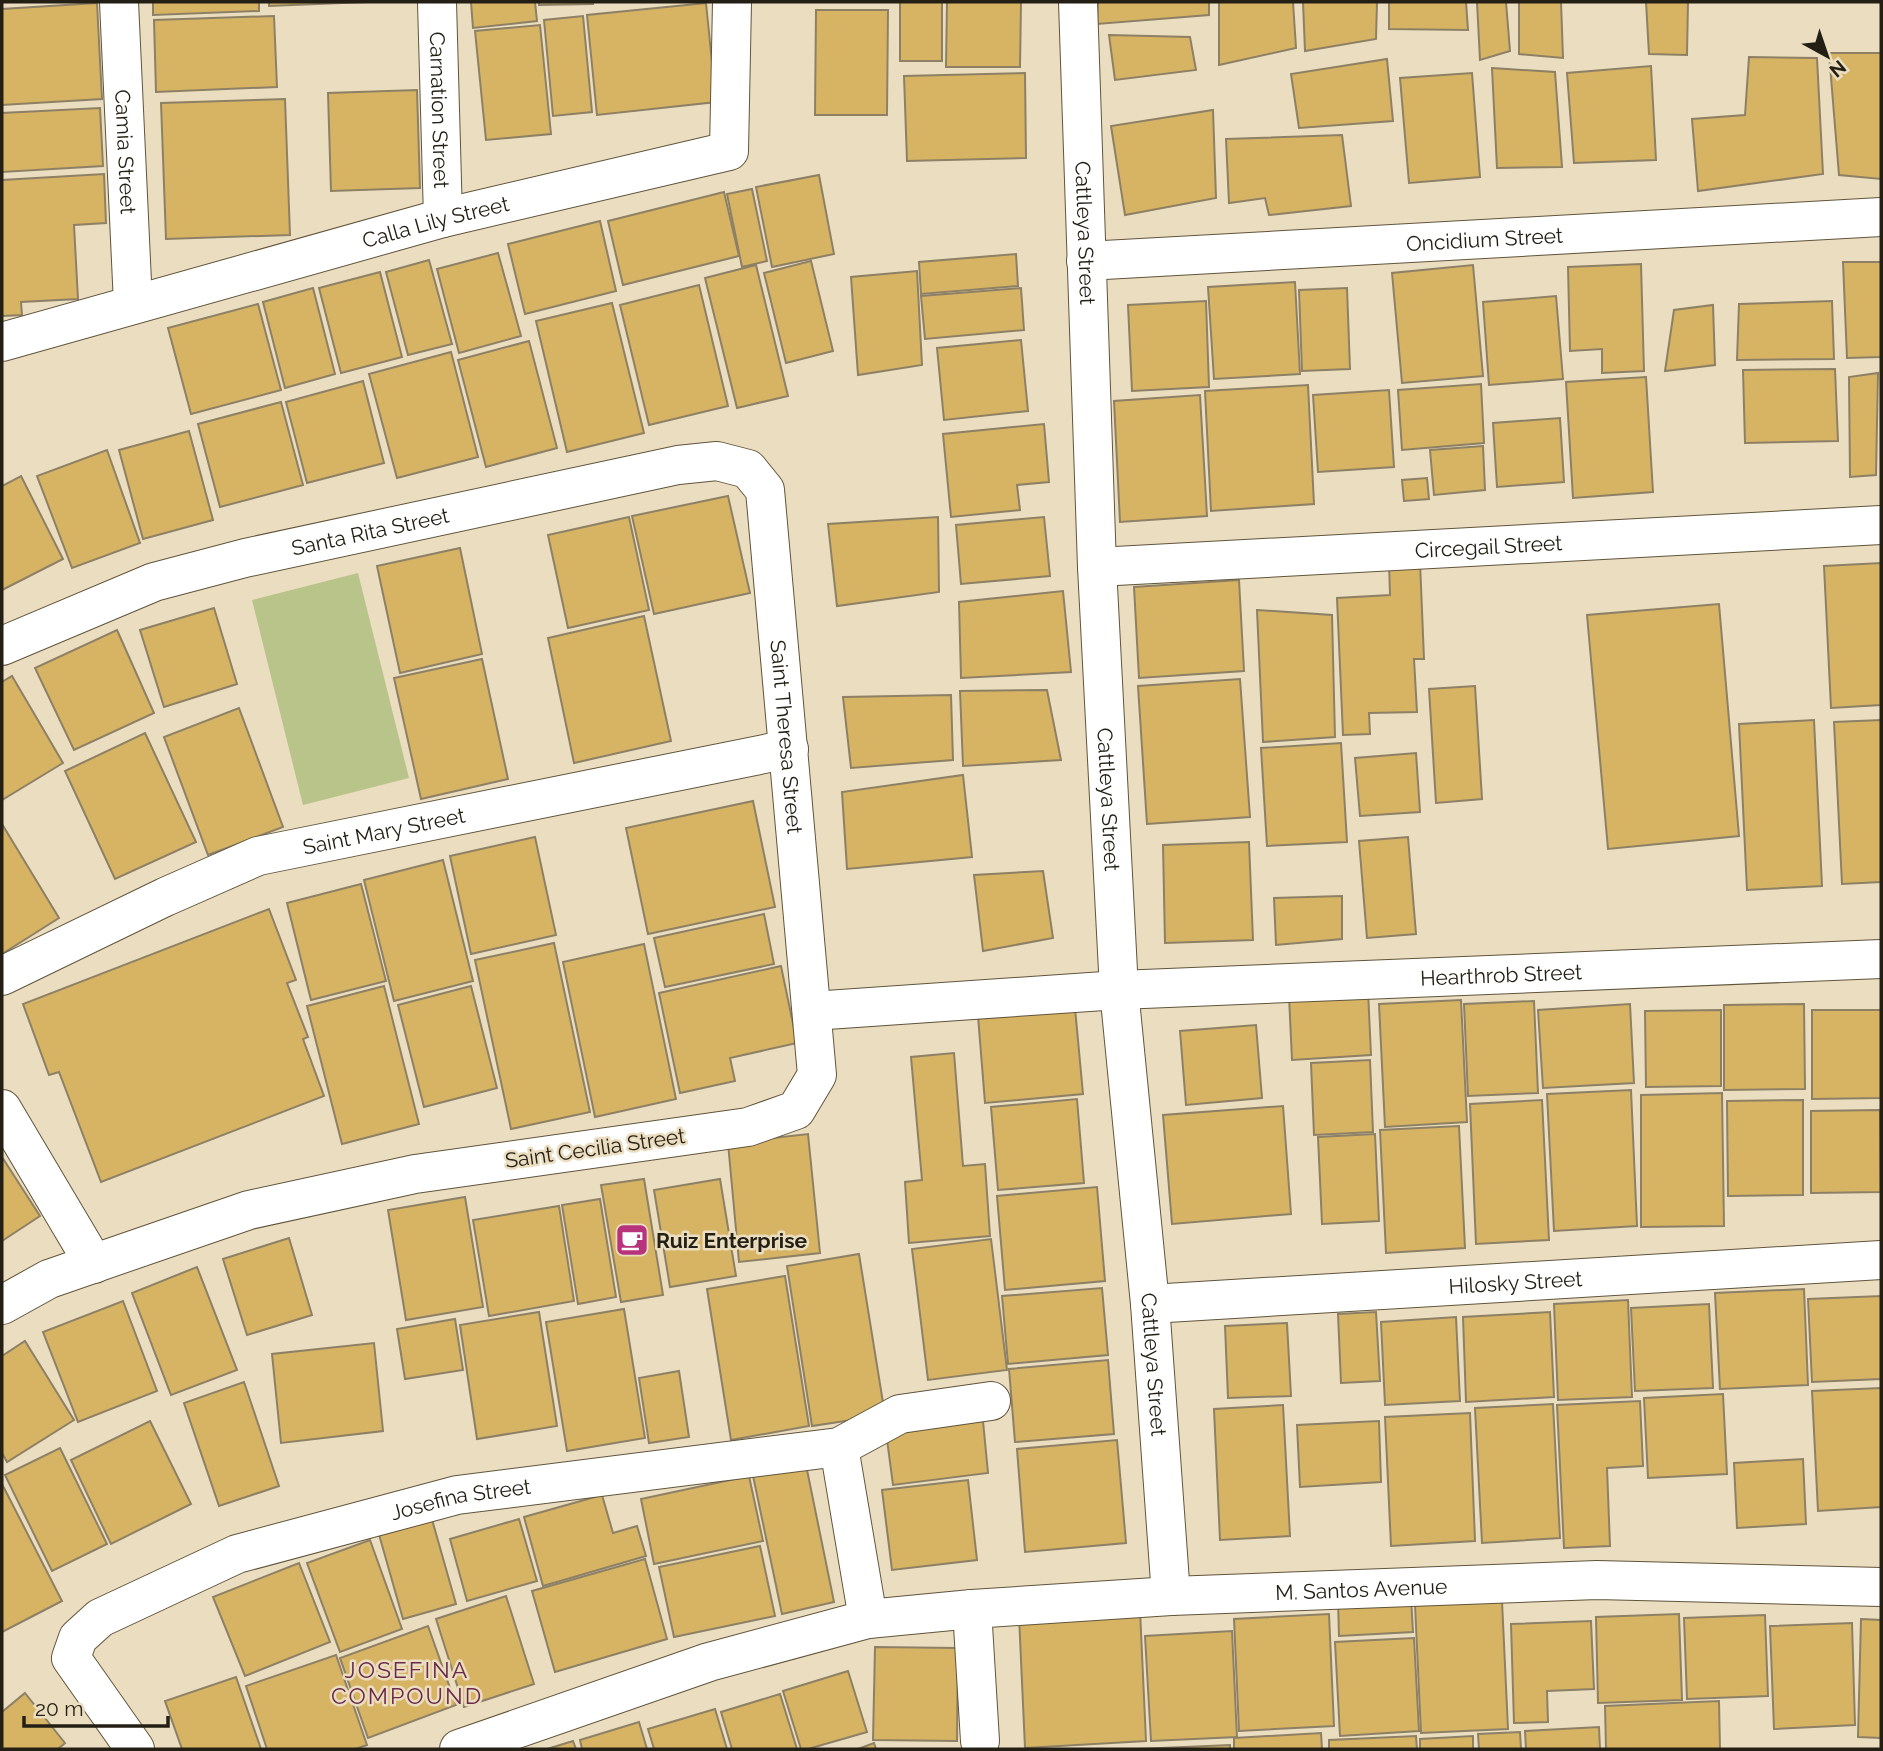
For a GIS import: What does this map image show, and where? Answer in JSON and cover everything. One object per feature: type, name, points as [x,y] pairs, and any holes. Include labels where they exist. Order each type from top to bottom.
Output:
[{"type":"street","name":"Camia Street","points":[[119,2],[133,304]]},
{"type":"street","name":"Carnation Street","points":[[437,2],[443,218]]},
{"type":"street","name":"Calla Lily Street","points":[[2,342],[443,218],[729,151],[732,2]]},
{"type":"street","name":"Cattleya Street","points":[[1077,2],[1097,567],[1119,990],[1150,1304],[1171,1595]]},
{"type":"street","name":"Oncidium Street","points":[[1086,261],[1881,218]]},
{"type":"street","name":"Santa Rita Street","points":[[2,646],[154,582],[245,558],[678,466],[717,460],[748,469]]},
{"type":"street","name":"Saint Theresa Street","points":[[748,469],[765,490],[812,1011]]},
{"type":"street","name":"Circegail Street","points":[[1097,567],[1881,525]]},
{"type":"street","name":"Saint Mary Street","points":[[2,976],[165,897],[258,856],[789,749]]},
{"type":"street","name":"Hearthrob Street","points":[[1119,990],[1881,959]]},
{"type":"street","points":[[812,1011],[1119,990]]},
{"type":"street","name":"Saint Cecilia Street","points":[[2,1305],[49,1279],[249,1210],[415,1174],[748,1126],[796,1110],[817,1075],[812,1011]]},
{"type":"street","points":[[2,1109],[94,1264]]},
{"type":"street","name":"Hilosky Street","points":[[1150,1304],[1881,1260]]},
{"type":"street","name":"Josefina Street","points":[[135,1749],[71,1658],[78,1638],[100,1618],[237,1554],[457,1495],[839,1447],[900,1414],[991,1401]]},
{"type":"street","points":[[839,1447],[868,1619]]},
{"type":"street","name":"M. Santos Avenue","points":[[972,1609],[1171,1595],[1597,1580],[1881,1587]]},
{"type":"street","points":[[458,1749],[709,1662],[868,1619],[972,1609],[980,1741]]},
{"type":"green space","points":[[358,573],[409,778],[303,805],[252,600]]},
{"type":"building","points":[[153,2],[259,2],[259,11],[153,15]]},
{"type":"building","points":[[269,2],[367,2],[269,6]]},
{"type":"building","points":[[471,2],[535,2],[537,21],[473,28]]},
{"type":"building","points":[[539,2],[593,2],[593,4],[539,5]]},
{"type":"building","points":[[900,2],[942,2],[942,61],[900,61]]},
{"type":"building","points":[[947,2],[1021,2],[1020,67],[946,67]]},
{"type":"building","points":[[1098,2],[1209,2],[1209,15],[1097,24]]},
{"type":"building","points":[[1219,2],[1293,2],[1296,48],[1219,65]]},
{"type":"building","points":[[1303,2],[1377,2],[1376,39],[1305,51]]},
{"type":"building","points":[[1389,2],[1466,2],[1468,30],[1389,29]]},
{"type":"building","points":[[1477,2],[1506,2],[1510,51],[1480,60]]},
{"type":"building","points":[[1519,2],[1561,2],[1563,58],[1519,54]]},
{"type":"building","points":[[1646,2],[1688,2],[1687,55],[1649,54]]},
{"type":"building","points":[[97,3],[102,99],[2,105],[2,9]]},
{"type":"building","points":[[706,3],[716,102],[597,115],[587,15]]},
{"type":"building","points":[[816,10],[888,10],[887,115],[815,115]]},
{"type":"building","points":[[274,16],[277,87],[156,92],[154,20]]},
{"type":"building","points":[[583,16],[592,112],[553,116],[544,20]]},
{"type":"building","points":[[540,25],[551,134],[486,140],[475,31]]},
{"type":"building","points":[[1109,35],[1190,37],[1196,70],[1115,80]]},
{"type":"building","points":[[1829,53],[1881,53],[1881,179],[1839,175]]},
{"type":"building","points":[[1749,57],[1817,58],[1823,174],[1698,191],[1692,119],[1745,115]]},
{"type":"building","points":[[1387,59],[1393,121],[1299,128],[1291,74]]},
{"type":"building","points":[[1651,66],[1656,160],[1574,163],[1567,73]]},
{"type":"building","points":[[1492,68],[1555,72],[1562,167],[1497,168]]},
{"type":"building","points":[[1025,73],[1026,158],[907,161],[904,76]]},
{"type":"building","points":[[1472,73],[1480,177],[1409,183],[1400,78]]},
{"type":"building","points":[[417,90],[420,188],[331,191],[328,93]]},
{"type":"building","points":[[285,99],[290,235],[166,239],[161,103]]},
{"type":"building","points":[[100,108],[103,166],[2,172],[2,113]]},
{"type":"building","points":[[1213,110],[1216,198],[1125,215],[1111,126]]},
{"type":"building","points":[[1342,135],[1351,206],[1269,215],[1265,198],[1229,203],[1226,139]]},
{"type":"building","points":[[104,174],[106,223],[74,225],[78,299],[21,302],[22,315],[2,316],[2,180]]},
{"type":"building","points":[[819,175],[834,254],[772,267],[756,187]]},
{"type":"building","points":[[752,189],[767,261],[742,267],[727,194]]},
{"type":"building","points":[[724,192],[739,256],[623,285],[608,221]]},
{"type":"building","points":[[600,221],[616,291],[525,314],[508,244]]},
{"type":"building","points":[[498,253],[521,336],[459,353],[437,269]]},
{"type":"building","points":[[1016,254],[1018,286],[921,294],[919,262]]},
{"type":"building","points":[[429,260],[452,344],[408,355],[386,272]]},
{"type":"building","points":[[811,261],[833,351],[786,363],[764,273]]},
{"type":"building","points":[[1843,262],[1881,262],[1881,357],[1847,358]]},
{"type":"building","points":[[1641,264],[1644,371],[1602,373],[1602,349],[1570,351],[1568,267]]},
{"type":"building","points":[[756,265],[788,396],[737,408],[705,278]]},
{"type":"building","points":[[1473,265],[1483,376],[1402,383],[1392,273]]},
{"type":"building","points":[[917,271],[922,365],[858,375],[851,277]]},
{"type":"building","points":[[380,272],[402,357],[341,373],[319,288]]},
{"type":"building","points":[[1295,282],[1300,374],[1214,379],[1208,287]]},
{"type":"building","points":[[699,285],[728,406],[649,425],[620,305]]},
{"type":"building","points":[[313,288],[335,374],[285,388],[263,302]]},
{"type":"building","points":[[1021,288],[1024,330],[925,339],[921,296]]},
{"type":"building","points":[[1347,288],[1350,369],[1302,371],[1299,290]]},
{"type":"building","points":[[1556,296],[1563,379],[1489,385],[1483,302]]},
{"type":"building","points":[[1206,301],[1209,387],[1132,391],[1128,305]]},
{"type":"building","points":[[1832,301],[1834,359],[1737,360],[1739,304]]},
{"type":"building","points":[[612,303],[644,433],[567,452],[536,321]]},
{"type":"building","points":[[258,304],[281,390],[191,414],[168,328]]},
{"type":"building","points":[[1713,305],[1715,365],[1665,371],[1674,310]]},
{"type":"building","points":[[1021,340],[1028,411],[944,420],[937,348]]},
{"type":"building","points":[[529,341],[557,448],[486,467],[458,360]]},
{"type":"building","points":[[451,352],[478,457],[397,478],[369,374]]},
{"type":"building","points":[[1835,369],[1838,441],[1745,443],[1743,370]]},
{"type":"building","points":[[1878,373],[1876,475],[1850,477],[1849,377]]},
{"type":"building","points":[[1646,377],[1653,492],[1573,498],[1566,382]]},
{"type":"building","points":[[363,381],[384,463],[307,483],[286,402]]},
{"type":"building","points":[[1481,384],[1484,443],[1402,450],[1398,390]]},
{"type":"building","points":[[1308,385],[1314,504],[1211,511],[1205,391]]},
{"type":"building","points":[[1389,390],[1394,467],[1318,472],[1313,395]]},
{"type":"building","points":[[1200,395],[1207,516],[1120,522],[1114,401]]},
{"type":"building","points":[[281,402],[303,485],[220,507],[198,424]]},
{"type":"building","points":[[1560,418],[1564,482],[1497,487],[1493,423]]},
{"type":"building","points":[[1044,424],[1049,482],[1017,485],[1020,510],[951,517],[943,434]]},
{"type":"building","points":[[189,431],[213,520],[143,539],[119,450]]},
{"type":"building","points":[[1483,446],[1485,490],[1434,495],[1430,450]]},
{"type":"building","points":[[107,450],[140,543],[72,568],[37,476]]},
{"type":"building","points":[[21,476],[63,559],[2,590],[2,486]]},
{"type":"building","points":[[1427,478],[1429,499],[1404,501],[1402,480]]},
{"type":"building","points":[[728,496],[750,593],[654,614],[632,516]]},
{"type":"building","points":[[629,517],[649,610],[568,628],[548,535]]},
{"type":"building","points":[[938,517],[939,592],[837,606],[828,524]]},
{"type":"building","points":[[1044,517],[1050,576],[961,584],[956,525]]},
{"type":"building","points":[[460,548],[482,654],[400,673],[377,566]]},
{"type":"building","points":[[1420,562],[1424,659],[1414,659],[1417,712],[1369,713],[1370,734],[1343,735],[1337,598],[1390,595],[1389,563]]},
{"type":"building","points":[[1881,563],[1881,705],[1831,708],[1824,566]]},
{"type":"building","points":[[1239,580],[1244,671],[1139,678],[1134,587]]},
{"type":"building","points":[[1063,591],[1071,672],[961,678],[959,602]]},
{"type":"building","points":[[1719,604],[1739,836],[1608,849],[1587,615]]},
{"type":"building","points":[[214,608],[237,684],[164,707],[140,630]]},
{"type":"building","points":[[1257,610],[1332,615],[1335,737],[1263,742]]},
{"type":"building","points":[[644,616],[671,741],[574,763],[548,638]]},
{"type":"building","points":[[117,630],[154,713],[74,750],[35,668]]},
{"type":"building","points":[[482,659],[508,779],[421,799],[394,678]]},
{"type":"building","points":[[12,676],[63,763],[2,800],[2,682]]},
{"type":"building","points":[[1240,679],[1250,817],[1147,824],[1138,686]]},
{"type":"building","points":[[1475,686],[1482,799],[1436,803],[1429,689]]},
{"type":"building","points":[[1047,690],[1061,760],[963,766],[960,691]]},
{"type":"building","points":[[951,695],[953,760],[851,768],[843,697]]},
{"type":"building","points":[[239,708],[283,827],[208,855],[164,737]]},
{"type":"building","points":[[1814,720],[1822,886],[1747,890],[1739,724]]},
{"type":"building","points":[[1881,720],[1881,882],[1842,884],[1834,722]]},
{"type":"building","points":[[145,733],[196,842],[115,879],[65,771]]},
{"type":"building","points":[[1341,743],[1347,842],[1267,846],[1261,748]]},
{"type":"building","points":[[1416,753],[1420,812],[1360,816],[1355,758]]},
{"type":"building","points":[[963,775],[972,857],[847,869],[842,792]]},
{"type":"building","points":[[753,801],[775,907],[648,934],[626,828]]},
{"type":"building","points":[[2,824],[59,918],[2,954]]},
{"type":"building","points":[[535,837],[556,935],[471,954],[450,856]]},
{"type":"building","points":[[1408,837],[1416,934],[1367,938],[1359,841]]},
{"type":"building","points":[[1249,842],[1253,940],[1165,943],[1163,845]]},
{"type":"building","points":[[443,860],[473,981],[394,1001],[364,880]]},
{"type":"building","points":[[1043,871],[1053,938],[983,951],[974,875]]},
{"type":"building","points":[[361,884],[386,981],[311,1000],[287,903]]},
{"type":"building","points":[[1342,896],[1342,939],[1276,945],[1274,898]]},
{"type":"building","points":[[269,909],[296,980],[287,983],[308,1037],[303,1039],[324,1096],[101,1182],[59,1072],[49,1075],[23,1004]]},
{"type":"building","points":[[764,914],[774,964],[665,987],[654,938]]},
{"type":"building","points":[[554,943],[590,1112],[511,1129],[475,960]]},
{"type":"building","points":[[644,944],[676,1099],[595,1117],[563,962]]},
{"type":"building","points":[[781,966],[797,1043],[730,1058],[735,1081],[680,1093],[659,993]]},
{"type":"building","points":[[384,986],[419,1124],[342,1144],[307,1006]]},
{"type":"building","points":[[471,986],[497,1088],[424,1107],[398,1005]]},
{"type":"building","points":[[1368,991],[1371,1055],[1292,1060],[1289,996]]},
{"type":"building","points":[[1461,1000],[1467,1122],[1385,1127],[1379,1004]]},
{"type":"building","points":[[1534,1001],[1538,1093],[1468,1096],[1464,1004]]},
{"type":"building","points":[[1630,1004],[1634,1083],[1543,1088],[1538,1010]]},
{"type":"building","points":[[1804,1004],[1805,1089],[1724,1090],[1724,1005]]},
{"type":"building","points":[[1075,1008],[1083,1094],[985,1103],[978,1016]]},
{"type":"building","points":[[1721,1010],[1721,1086],[1646,1087],[1645,1011]]},
{"type":"building","points":[[1812,1010],[1881,1010],[1881,1098],[1812,1099]]},
{"type":"building","points":[[1256,1025],[1262,1098],[1186,1105],[1180,1031]]},
{"type":"building","points":[[954,1053],[963,1166],[985,1164],[990,1236],[909,1243],[905,1182],[922,1180],[911,1057]]},
{"type":"building","points":[[1370,1060],[1373,1132],[1314,1135],[1311,1063]]},
{"type":"building","points":[[1631,1090],[1637,1226],[1554,1231],[1547,1094]]},
{"type":"building","points":[[1722,1093],[1724,1226],[1641,1227],[1641,1095]]},
{"type":"building","points":[[1077,1099],[1084,1183],[998,1190],[991,1107]]},
{"type":"building","points":[[1542,1100],[1549,1240],[1476,1244],[1470,1104]]},
{"type":"building","points":[[1803,1100],[1803,1195],[1728,1196],[1727,1101]]},
{"type":"building","points":[[1283,1106],[1291,1214],[1172,1224],[1163,1115]]},
{"type":"building","points":[[1880,1110],[1881,1192],[1811,1193],[1811,1111]]},
{"type":"building","points":[[1459,1126],[1465,1248],[1386,1253],[1380,1130]]},
{"type":"building","points":[[808,1134],[820,1253],[739,1262],[728,1143]]},
{"type":"building","points":[[1375,1134],[1379,1221],[1322,1224],[1318,1137]]},
{"type":"building","points":[[2,1157],[40,1216],[2,1241]]},
{"type":"building","name":"Ruiz Enterprise","points":[[644,1179],[663,1295],[621,1302],[601,1185]]},
{"type":"building","points":[[720,1179],[736,1276],[670,1287],[654,1190]]},
{"type":"building","points":[[1097,1187],[1105,1281],[1005,1290],[997,1196]]},
{"type":"building","points":[[465,1197],[483,1307],[406,1320],[388,1210]]},
{"type":"building","points":[[600,1199],[616,1297],[578,1304],[562,1205]]},
{"type":"building","points":[[559,1206],[574,1301],[489,1316],[473,1220]]},
{"type":"building","points":[[289,1238],[312,1315],[247,1335],[223,1259]]},
{"type":"building","points":[[991,1239],[1007,1370],[928,1380],[912,1249]]},
{"type":"building","points":[[859,1254],[885,1415],[812,1426],[787,1266]]},
{"type":"building","points":[[197,1267],[237,1370],[171,1395],[132,1293]]},
{"type":"building","points":[[785,1276],[809,1426],[731,1440],[707,1289]]},
{"type":"building","points":[[1102,1288],[1108,1355],[1008,1364],[1002,1296]]},
{"type":"building","points":[[1804,1289],[1808,1385],[1720,1389],[1715,1293]]},
{"type":"building","points":[[1881,1296],[1881,1379],[1812,1382],[1808,1299]]},
{"type":"building","points":[[1628,1300],[1632,1397],[1558,1400],[1554,1304]]},
{"type":"building","points":[[123,1301],[157,1391],[78,1422],[43,1332]]},
{"type":"building","points":[[1709,1304],[1713,1388],[1635,1391],[1631,1308]]},
{"type":"building","points":[[624,1309],[645,1438],[567,1451],[546,1322]]},
{"type":"building","points":[[539,1312],[557,1426],[477,1439],[460,1325]]},
{"type":"building","points":[[1376,1312],[1380,1381],[1341,1383],[1338,1314]]},
{"type":"building","points":[[1550,1312],[1554,1397],[1466,1402],[1463,1317]]},
{"type":"building","points":[[1456,1317],[1460,1401],[1385,1405],[1381,1322]]},
{"type":"building","points":[[455,1319],[463,1370],[405,1379],[397,1329]]},
{"type":"building","points":[[1287,1323],[1291,1396],[1228,1398],[1225,1326]]},
{"type":"building","points":[[25,1341],[74,1420],[7,1462],[2,1453],[2,1356]]},
{"type":"building","points":[[374,1343],[383,1431],[281,1443],[272,1354]]},
{"type":"building","points":[[1108,1360],[1114,1434],[1015,1442],[1009,1369]]},
{"type":"building","points":[[679,1371],[689,1437],[649,1443],[639,1378]]},
{"type":"building","points":[[244,1382],[279,1486],[219,1506],[184,1403]]},
{"type":"building","points":[[1881,1388],[1881,1507],[1818,1511],[1812,1391]]},
{"type":"building","points":[[1723,1394],[1727,1474],[1648,1478],[1644,1398]]},
{"type":"building","points":[[1640,1401],[1643,1466],[1607,1468],[1610,1546],[1564,1548],[1557,1405]]},
{"type":"building","points":[[1553,1404],[1560,1538],[1482,1543],[1475,1408]]},
{"type":"building","points":[[1283,1405],[1290,1536],[1220,1540],[1214,1409]]},
{"type":"building","points":[[1470,1413],[1475,1541],[1391,1546],[1385,1417]]},
{"type":"building","points":[[150,1421],[191,1504],[111,1544],[71,1460]]},
{"type":"building","points":[[983,1421],[988,1473],[893,1485],[886,1432]]},
{"type":"building","points":[[1379,1421],[1381,1482],[1300,1487],[1297,1425]]},
{"type":"building","points":[[1117,1440],[1126,1543],[1025,1552],[1017,1449]]},
{"type":"building","points":[[60,1448],[107,1544],[52,1571],[5,1475]]},
{"type":"building","points":[[1803,1459],[1806,1524],[1737,1528],[1734,1463]]},
{"type":"building","points":[[805,1460],[834,1602],[782,1614],[752,1471]]},
{"type":"building","points":[[749,1476],[763,1541],[654,1564],[641,1499]]},
{"type":"building","points":[[968,1480],[977,1560],[892,1570],[882,1490]]},
{"type":"building","points":[[2,1484],[62,1601],[2,1632]]},
{"type":"building","points":[[602,1495],[613,1533],[637,1526],[646,1556],[543,1586],[524,1517]]},
{"type":"building","points":[[431,1516],[456,1604],[403,1619],[378,1531]]},
{"type":"building","points":[[519,1519],[537,1581],[467,1601],[450,1539]]},
{"type":"building","points":[[370,1540],[402,1629],[340,1652],[307,1563]]},
{"type":"building","points":[[760,1546],[775,1616],[674,1637],[659,1567]]},
{"type":"building","points":[[645,1559],[667,1639],[555,1672],[532,1591]]},
{"type":"building","points":[[299,1563],[330,1642],[245,1676],[213,1597]]},
{"type":"building","points":[[506,1596],[534,1684],[464,1707],[436,1619]]},
{"type":"building","points":[[1411,1597],[1413,1632],[1339,1636],[1338,1601]]},
{"type":"building","points":[[1502,1601],[1508,1729],[1421,1733],[1415,1605]]},
{"type":"building","points":[[1140,1610],[1146,1741],[1025,1748],[1019,1616]]},
{"type":"building","points":[[1329,1614],[1334,1726],[1239,1731],[1234,1619]]},
{"type":"building","points":[[1679,1614],[1682,1700],[1598,1703],[1596,1617]]},
{"type":"building","points":[[1765,1615],[1768,1696],[1687,1699],[1684,1618]]},
{"type":"building","points":[[1861,1619],[1881,1620],[1881,1738],[1858,1737]]},
{"type":"building","points":[[1591,1621],[1594,1689],[1547,1691],[1548,1722],[1514,1723],[1511,1624]]},
{"type":"building","points":[[1852,1623],[1855,1725],[1774,1729],[1770,1626]]},
{"type":"building","points":[[428,1626],[456,1705],[368,1738],[340,1658]]},
{"type":"building","points":[[1232,1631],[1237,1737],[1151,1741],[1145,1636]]},
{"type":"building","points":[[1414,1638],[1419,1731],[1340,1736],[1335,1642]]},
{"type":"building","points":[[875,1647],[958,1648],[957,1741],[873,1740]]},
{"type":"building","points":[[336,1655],[367,1745],[355,1749],[267,1749],[246,1686]]},
{"type":"building","points":[[848,1671],[867,1732],[801,1749],[783,1691]]},
{"type":"building","points":[[236,1677],[261,1749],[182,1749],[165,1701]]},
{"type":"building","points":[[25,1693],[65,1743],[58,1749],[2,1749],[2,1712]]},
{"type":"building","points":[[780,1694],[797,1749],[732,1749],[721,1712]]},
{"type":"building","points":[[1719,1701],[1720,1749],[1606,1749],[1605,1706]]},
{"type":"building","points":[[715,1709],[727,1749],[654,1749],[648,1729]]},
{"type":"building","points":[[639,1722],[647,1749],[582,1749],[580,1740]]},
{"type":"building","points":[[1599,1727],[1600,1749],[1526,1749],[1525,1731]]},
{"type":"building","points":[[1520,1732],[1521,1749],[1479,1749],[1478,1734]]},
{"type":"building","points":[[1321,1733],[1322,1749],[1234,1749],[1234,1738]]},
{"type":"building","points":[[1416,1736],[1417,1749],[1329,1749],[1329,1740]]},
{"type":"building","points":[[1473,1736],[1473,1749],[1420,1749],[1420,1739]]},
{"type":"building","points":[[573,1741],[576,1749],[547,1749]]},
{"type":"building","points":[[874,1743],[876,1749],[858,1749]]},
{"type":"building","points":[[1230,1745],[1230,1749],[1137,1749]]},
{"type":"place","name":"Ruiz Enterprise","points":[[632,1240]]},
{"type":"district","name":"JOSEFINA COMPOUND","points":[[407,1682]]}]
